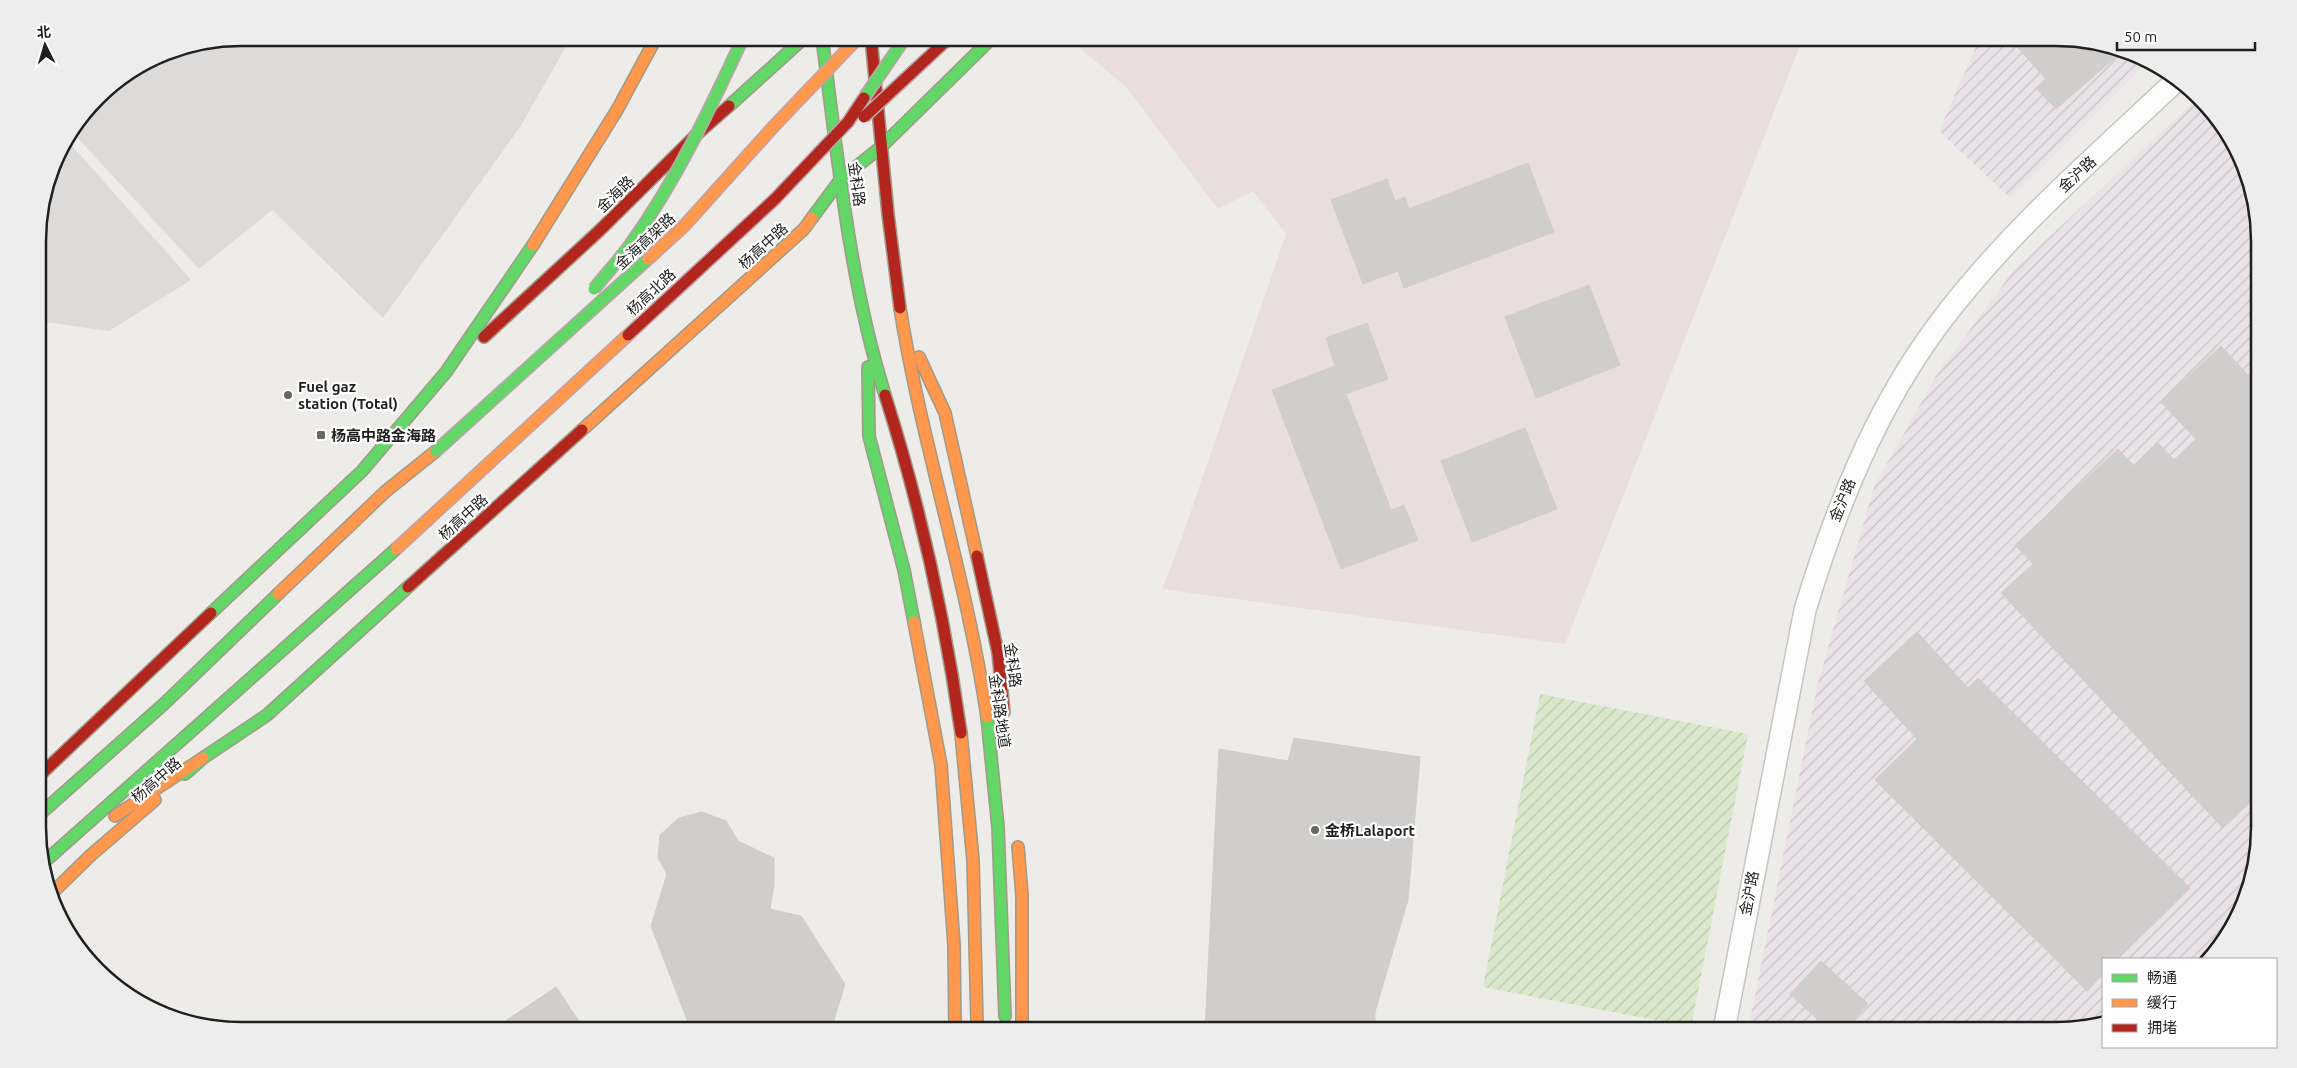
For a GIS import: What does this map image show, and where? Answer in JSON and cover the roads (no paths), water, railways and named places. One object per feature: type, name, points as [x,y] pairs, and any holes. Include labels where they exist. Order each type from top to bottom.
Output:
[{"type":"main road","points":[[46,769],[362,471],[446,372],[526,257],[617,110],[652,46]]},
{"type":"main road","points":[[588,295],[630,245],[674,175],[720,88],[739,46]]},
{"type":"main road","name":"金海路","points":[[446,372],[598,231],[696,135],[795,46]]},
{"type":"main road","name":"金科路","points":[[823,46],[851,251],[867,333],[897,434],[931,570],[956,697],[970,830],[977,942],[977,1022]]},
{"type":"main road","name":"金海高架路","points":[[436,451],[685,225],[774,126],[850,46]]},
{"type":"main road","name":"金科路","points":[[872,46],[887,204],[902,318],[920,416]]},
{"type":"main road","name":"杨高北路","points":[[148,768],[396,549],[775,199],[848,122],[900,46]]},
{"type":"main road","points":[[775,199],[940,46]]},
{"type":"main road","points":[[882,146],[984,46]]},
{"type":"main road","name":"杨高中路","points":[[57,888],[91,855],[203,758],[267,715],[804,229],[841,179],[882,146]]},
{"type":"main road","points":[[46,809],[165,702],[386,491],[436,451],[576,308]]},
{"type":"main road","name":"金科路","points":[[902,318],[945,413],[998,653],[1005,721]]},
{"type":"main road","name":"金科路","points":[[867,333],[869,436],[904,570],[941,764],[954,945],[955,1022]]},
{"type":"main road","name":"金科路地道","points":[[920,416],[956,559],[974,640],[985,702],[1002,870],[1005,1016]]},
{"type":"main road","points":[[49,859],[203,758]]},
{"type":"main road","name":"杨高中路","points":[[49,858],[148,768]]},
{"type":"main road","points":[[1016,837],[1022,895],[1022,1022]]},
{"type":"street","name":"金沪路","points":[[1726,1022],[1805,610],[1825,544],[1871,434],[1903,379],[1940,322],[1982,271],[2028,220],[2172,85]]},
{"type":"place","name":"Fuel gaz station (Total)","points":[[288,395]]},
{"type":"place","name":"杨高中路金海路","points":[[321,435]]},
{"type":"place","name":"金桥Lalaport","points":[[1315,830]]}]
